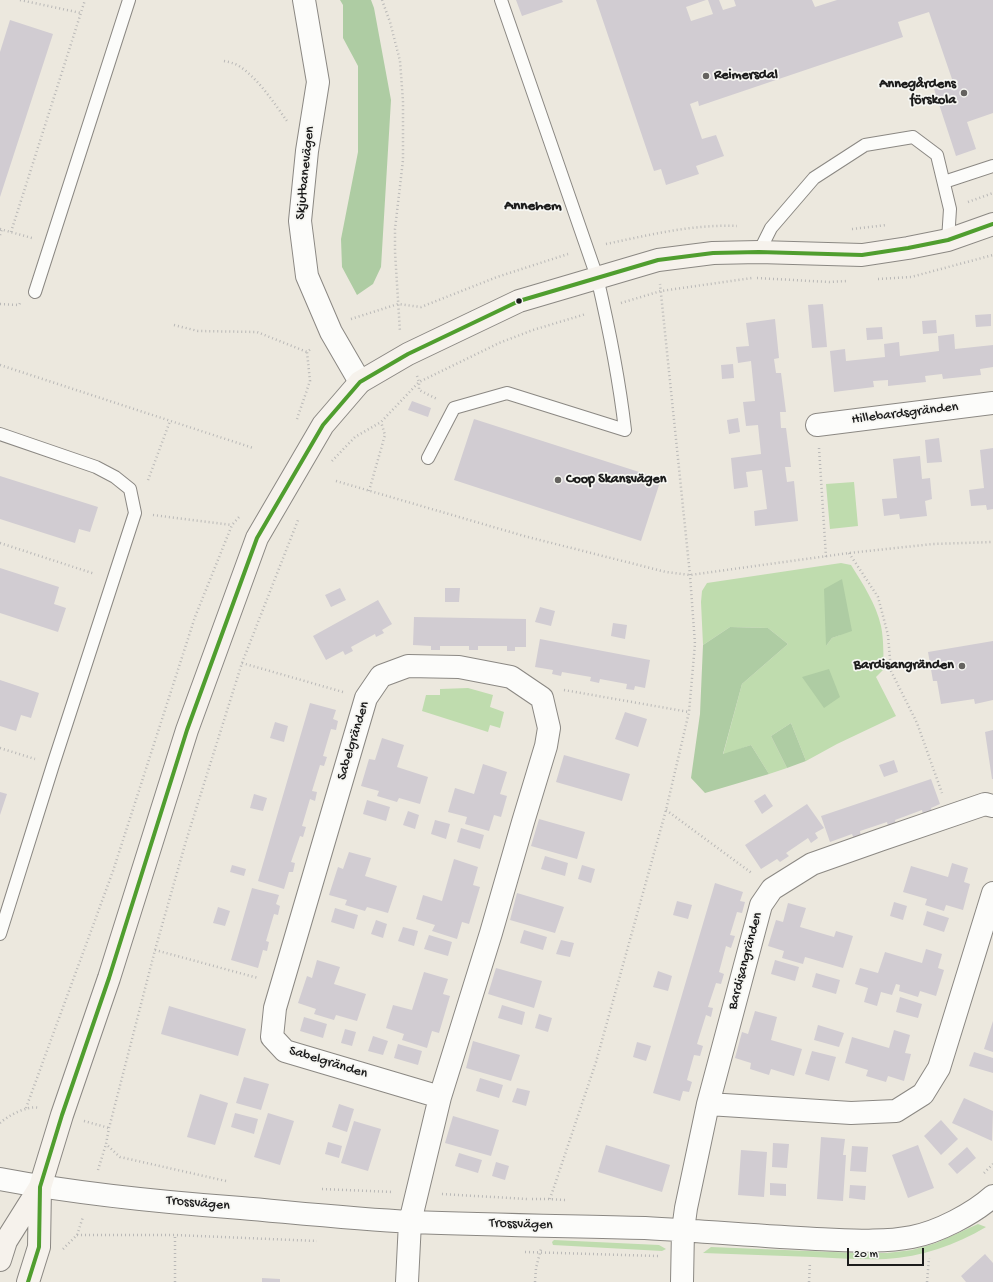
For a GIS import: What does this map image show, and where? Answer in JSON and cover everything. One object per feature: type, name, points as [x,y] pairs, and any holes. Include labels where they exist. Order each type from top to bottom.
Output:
[{"type":"street","name":"Skjutbanevägen","points":[[304,0],[318,82],[307,151],[300,221],[307,276],[331,332],[360,382]]},
{"type":"street","points":[[0,1260],[6,1241],[40,1187],[62,1115],[109,978],[187,730],[257,538],[323,425],[360,382],[408,354],[519,301],[658,260],[713,253],[759,252],[862,255],[948,240],[993,224]]},
{"type":"street","name":"Hillebardsgränden","points":[[817,425],[993,403]]},
{"type":"street","name":"Sabelgränden","points":[[440,1097],[285,1051],[272,1037],[275,1008],[366,698],[381,676],[408,666],[459,667],[511,677],[542,698]]},
{"type":"street","points":[[407,1282],[410,1222],[440,1097],[492,933],[522,822],[546,746],[549,728],[542,698]]},
{"type":"street","name":"Bardisangränden","points":[[682,1282],[683,1230],[686,1208],[708,1104],[761,905],[772,889],[812,864],[985,804],[993,806]]},
{"type":"street","points":[[708,1104],[851,1113],[896,1112],[923,1094],[939,1068],[993,893]]},
{"type":"street","name":"Trossvägen","points":[[0,1179],[40,1187],[180,1203],[410,1222],[683,1230],[775,1237],[881,1241],[914,1237],[938,1228],[991,1202]]},
{"type":"street","points":[[28,1282],[39,1247],[40,1187]]},
{"type":"lane","points":[[35,292],[129,0]]},
{"type":"lane","points":[[428,458],[454,408],[507,393],[625,430],[620,385],[597,277],[501,0]]},
{"type":"lane","points":[[759,252],[770,228],[814,178],[865,145],[913,137],[937,155],[950,208],[948,240]]},
{"type":"lane","points":[[944,182],[993,166]]},
{"type":"lane","points":[[0,434],[96,467],[115,476],[130,490],[135,513],[0,934]]},
{"type":"path","points":[[20,0],[81,13]]},
{"type":"path","points":[[11,232],[85,0]]},
{"type":"path","points":[[382,0],[390,22],[400,61],[403,101],[403,160],[395,229],[394,252],[399,329],[419,382],[419,390],[454,408]]},
{"type":"path","points":[[224,61],[237,65],[250,74],[277,107],[307,151]]},
{"type":"path","points":[[950,208],[993,193]]},
{"type":"path","points":[[846,230],[890,224]]},
{"type":"path","points":[[307,352],[331,332],[354,317],[398,304],[421,307],[497,277],[586,248],[669,231],[724,225],[770,228]]},
{"type":"path","points":[[0,235],[1,229],[51,243]]},
{"type":"path","points":[[535,1282],[536,1268],[541,1253],[545,1212],[596,1062],[666,810],[689,712],[695,644],[690,575],[658,260]]},
{"type":"path","points":[[174,325],[198,331],[257,332],[307,352]]},
{"type":"path","points":[[296,422],[310,381],[307,352]]},
{"type":"path","points":[[0,365],[253,448]]},
{"type":"path","points":[[170,421],[135,513],[232,525]]},
{"type":"path","points":[[369,491],[385,435],[381,422]]},
{"type":"path","points":[[817,425],[826,557]]},
{"type":"path","points":[[336,481],[524,536],[666,572],[690,575],[933,544],[993,542]]},
{"type":"path","points":[[26,1108],[113,871],[195,617],[232,525],[242,514]]},
{"type":"path","points":[[0,543],[113,580]]},
{"type":"path","points":[[849,554],[878,597],[888,635],[891,671],[917,723],[951,816]]},
{"type":"path","points":[[242,663],[366,698]]},
{"type":"path","points":[[542,698],[562,689],[689,712]]},
{"type":"path","points":[[0,748],[53,765]]},
{"type":"path","points":[[666,810],[772,889]]},
{"type":"path","points":[[155,950],[282,985]]},
{"type":"path","points":[[175,1235],[175,1282]]},
{"type":"path","points":[[927,1282],[929,1258]]},
{"type":"path","points":[[809,1282],[810,1262]]},
{"type":"green space","points":[[340,0],[371,0],[374,8],[391,100],[381,267],[373,284],[357,295],[342,267],[341,239],[358,152],[358,66],[343,38],[343,5]]},
{"type":"green space","points":[[854,482],[858,526],[830,529],[826,484]]},
{"type":"green space","points":[[841,563],[851,565],[869,594],[879,618],[883,637],[884,669],[876,677],[896,716],[837,744],[806,761],[791,723],[771,736],[787,768],[769,774],[751,745],[723,755],[742,684],[788,644],[768,628],[730,627],[703,645],[701,602],[702,591],[707,583]],"holes":[[[842,579],[840,635],[832,638],[826,646]]]},
{"type":"green space","points":[[842,579],[852,631],[832,638],[826,646],[824,589]]},
{"type":"green space","points":[[730,627],[768,628],[788,644],[742,684],[723,754],[751,745],[769,774],[705,793],[691,778],[700,714],[703,645]]},
{"type":"green space","points":[[829,669],[840,697],[824,708],[802,677]]},
{"type":"green space","points":[[468,688],[493,695],[490,707],[504,712],[500,728],[490,725],[488,732],[422,711],[426,695],[440,695],[440,689]]},
{"type":"green space","points":[[791,723],[806,761],[787,768],[771,736]]},
{"type":"green space","points":[[978,1224],[986,1227],[950,1245],[925,1253],[899,1258],[859,1259],[703,1253],[711,1247],[887,1253],[912,1250],[936,1243]]},
{"type":"green space","points":[[554,1240],[659,1245],[666,1249],[662,1251],[553,1245],[552,1242]]},
{"type":"building","points":[[516,0],[562,0],[563,2],[522,16]]},
{"type":"building","name":"Reimersdal","points":[[596,0],[706,0],[686,7],[691,21],[713,14],[708,0],[719,0],[723,10],[736,6],[734,0],[812,0],[815,7],[837,0],[993,0],[993,113],[967,122],[976,149],[956,156],[934,89],[953,82],[929,12],[898,22],[903,37],[699,106],[698,101],[690,104],[702,139],[716,135],[724,156],[696,166],[699,174],[666,185],[661,169],[654,171]]},
{"type":"building","points":[[10,20],[53,34],[0,197],[0,52]]},
{"type":"building","points":[[823,304],[827,347],[812,348],[808,305]]},
{"type":"building","points":[[991,314],[991,326],[976,327],[975,315]]},
{"type":"building","points":[[775,319],[779,358],[774,359],[776,373],[781,373],[786,412],[780,412],[781,428],[786,428],[791,467],[785,467],[787,482],[794,481],[798,521],[755,526],[754,511],[767,509],[762,470],[746,472],[748,487],[734,489],[731,458],[761,454],[758,425],[746,426],[743,402],[755,401],[751,361],[738,363],[736,347],[749,346],[746,323]]},
{"type":"building","points":[[936,320],[937,333],[923,334],[922,321]]},
{"type":"building","points":[[882,327],[883,339],[867,340],[866,328]]},
{"type":"building","points":[[954,334],[955,349],[993,345],[993,367],[980,369],[981,375],[943,379],[942,374],[925,376],[926,382],[888,386],[888,380],[873,381],[874,387],[834,392],[830,351],[845,349],[846,361],[885,357],[884,344],[899,342],[900,356],[939,351],[938,336]]},
{"type":"building","points":[[733,364],[734,378],[722,379],[721,365]]},
{"type":"building","points":[[412,401],[431,408],[428,417],[408,410]]},
{"type":"building","points":[[738,418],[740,432],[729,434],[727,420]]},
{"type":"building","name":"Coop Skansvägen","points":[[474,419],[661,479],[641,541],[454,480]]},
{"type":"building","points":[[939,438],[942,462],[927,463],[925,440]]},
{"type":"building","points":[[993,448],[993,509],[987,510],[986,505],[971,506],[969,490],[984,488],[980,450]]},
{"type":"building","points":[[920,456],[922,479],[930,478],[932,499],[925,501],[927,516],[900,519],[899,514],[884,516],[882,499],[897,498],[893,459]]},
{"type":"building","points":[[0,476],[98,507],[90,532],[79,529],[75,543],[0,519]]},
{"type":"building","points":[[0,568],[59,587],[54,604],[66,608],[58,632],[0,613]]},
{"type":"building","points":[[340,588],[346,600],[331,607],[325,595]]},
{"type":"building","points":[[445,588],[460,588],[459,602],[445,602]]},
{"type":"building","points":[[378,600],[392,624],[382,630],[384,633],[376,637],[375,634],[351,647],[353,651],[345,655],[343,651],[326,660],[313,636]]},
{"type":"building","points":[[540,607],[555,611],[551,626],[535,622]]},
{"type":"building","points":[[414,617],[526,619],[526,647],[515,647],[515,651],[507,651],[507,646],[478,646],[478,650],[469,650],[469,646],[440,646],[440,650],[431,650],[431,646],[413,645]]},
{"type":"building","points":[[613,623],[627,625],[625,639],[611,636]]},
{"type":"building","points":[[540,639],[650,660],[645,688],[635,686],[634,690],[626,689],[627,684],[600,679],[599,683],[590,681],[591,677],[562,672],[561,676],[552,674],[553,670],[535,667]]},
{"type":"building","name":"Bardisangränden","points":[[993,641],[993,700],[975,704],[974,699],[941,704],[937,681],[933,681],[928,652]]},
{"type":"building","points":[[0,680],[39,693],[31,718],[21,715],[16,731],[0,726]]},
{"type":"building","points":[[310,703],[336,710],[333,719],[338,721],[336,730],[331,729],[323,756],[327,757],[324,766],[320,765],[312,791],[317,792],[315,801],[310,799],[302,826],[306,827],[303,837],[300,836],[291,862],[295,863],[293,872],[289,872],[284,889],[258,881]]},
{"type":"building","points":[[625,712],[647,719],[638,747],[615,739]]},
{"type":"building","points":[[275,722],[288,726],[284,742],[270,738]]},
{"type":"building","points":[[993,730],[993,779],[992,779],[985,732]]},
{"type":"building","points":[[382,738],[404,745],[397,767],[428,777],[420,804],[399,798],[397,802],[377,796],[379,791],[361,786],[369,759],[375,760]]},
{"type":"building","points":[[564,755],[630,774],[622,801],[556,782]]},
{"type":"building","points":[[894,760],[898,772],[884,777],[879,765]]},
{"type":"building","points":[[483,764],[507,772],[500,794],[507,796],[501,817],[494,815],[489,831],[465,824],[467,817],[448,812],[455,788],[474,794]]},
{"type":"building","points":[[931,779],[940,804],[931,808],[932,812],[923,815],[922,810],[895,820],[896,824],[888,826],[887,822],[860,831],[861,837],[854,839],[852,834],[830,842],[821,816]]},
{"type":"building","points":[[0,792],[7,794],[0,815]]},
{"type":"building","points":[[254,794],[267,798],[263,811],[250,808]]},
{"type":"building","points":[[765,794],[773,806],[762,814],[754,801]]},
{"type":"building","points":[[367,800],[390,807],[386,821],[363,814]]},
{"type":"building","points":[[807,804],[824,828],[815,833],[818,838],[811,843],[808,838],[786,853],[789,856],[780,862],[777,859],[761,869],[745,845]]},
{"type":"building","points":[[408,811],[419,815],[415,829],[403,825]]},
{"type":"building","points":[[539,819],[585,832],[577,859],[531,846]]},
{"type":"building","points":[[435,820],[450,824],[446,839],[431,834]]},
{"type":"building","points":[[461,828],[484,835],[480,849],[457,842]]},
{"type":"building","points":[[349,852],[371,858],[365,876],[397,886],[388,913],[367,907],[365,911],[345,905],[347,900],[329,895],[338,867],[343,869]]},
{"type":"building","points":[[545,856],[568,863],[565,876],[541,869]]},
{"type":"building","points":[[454,859],[478,867],[473,885],[480,887],[469,924],[462,922],[457,939],[432,931],[435,925],[416,919],[423,895],[442,901]]},
{"type":"building","points":[[952,863],[968,868],[964,882],[970,884],[963,910],[946,905],[944,911],[925,905],[927,899],[903,892],[911,866],[948,877]]},
{"type":"building","points":[[232,865],[246,869],[244,876],[230,872]]},
{"type":"building","points":[[582,865],[595,869],[591,883],[578,879]]},
{"type":"building","points":[[715,883],[743,892],[740,901],[745,902],[742,913],[737,912],[730,935],[735,936],[731,948],[726,946],[719,972],[724,974],[721,984],[716,983],[708,1007],[713,1008],[711,1017],[706,1015],[697,1044],[703,1046],[700,1056],[694,1055],[687,1080],[692,1082],[689,1092],[683,1091],[680,1101],[653,1093]]},
{"type":"building","points":[[252,888],[279,895],[276,904],[280,906],[278,915],[274,914],[266,941],[269,942],[267,951],[263,950],[258,968],[231,960]]},
{"type":"building","points":[[517,893],[564,907],[555,933],[510,920]]},
{"type":"building","points":[[677,901],[692,905],[688,919],[673,915]]},
{"type":"building","points":[[894,902],[907,906],[903,920],[890,916]]},
{"type":"building","points":[[788,903],[806,908],[800,927],[834,937],[836,931],[853,936],[843,968],[805,957],[803,964],[782,958],[784,951],[768,946],[776,920],[783,922]]},
{"type":"building","points":[[218,907],[230,911],[225,926],[213,923]]},
{"type":"building","points":[[335,908],[358,915],[354,929],[331,922]]},
{"type":"building","points":[[927,911],[949,918],[944,932],[923,925]]},
{"type":"building","points":[[376,920],[387,924],[383,938],[371,934]]},
{"type":"building","points":[[403,927],[418,931],[414,946],[398,941]]},
{"type":"building","points":[[524,930],[547,937],[543,950],[520,943]]},
{"type":"building","points":[[429,935],[452,942],[448,956],[424,949]]},
{"type":"building","points":[[561,940],[574,943],[570,957],[556,954]]},
{"type":"building","points":[[926,949],[942,954],[938,968],[944,970],[936,996],[920,991],[918,997],[899,991],[900,985],[896,984],[892,995],[881,992],[877,1006],[864,1002],[868,988],[855,984],[860,968],[878,973],[885,952],[922,963]]},
{"type":"building","points":[[317,960],[340,967],[334,984],[366,994],[357,1021],[336,1015],[334,1020],[314,1014],[316,1009],[298,1003],[307,976],[312,978]]},
{"type":"building","points":[[775,960],[799,967],[795,981],[771,974]]},
{"type":"building","points":[[496,968],[542,981],[534,1008],[488,994]]},
{"type":"building","points":[[658,971],[672,976],[668,991],[653,987]]},
{"type":"building","points":[[424,972],[448,979],[443,994],[450,996],[439,1033],[432,1031],[427,1048],[402,1040],[404,1034],[386,1028],[393,1005],[412,1010]]},
{"type":"building","points":[[816,973],[840,980],[836,994],[812,987]]},
{"type":"building","points":[[900,997],[922,1004],[918,1018],[896,1012]]},
{"type":"building","points":[[502,1005],[525,1012],[522,1025],[498,1018]]},
{"type":"building","points":[[169,1006],[246,1029],[238,1056],[161,1034]]},
{"type":"building","points":[[755,1011],[777,1017],[771,1040],[802,1049],[794,1076],[771,1069],[769,1075],[750,1069],[751,1063],[735,1058],[742,1032],[748,1034]]},
{"type":"building","points":[[539,1014],[552,1018],[548,1032],[535,1028]]},
{"type":"building","points":[[304,1017],[327,1024],[323,1038],[300,1031]]},
{"type":"building","points":[[993,1021],[993,1052],[984,1049]]},
{"type":"building","points":[[818,1025],[844,1033],[839,1047],[814,1040]]},
{"type":"building","points":[[345,1029],[356,1032],[352,1046],[341,1043]]},
{"type":"building","points":[[894,1030],[910,1035],[905,1053],[911,1054],[904,1081],[888,1076],[886,1082],[866,1076],[868,1070],[845,1063],[852,1037],[889,1048]]},
{"type":"building","points":[[373,1036],[388,1041],[383,1055],[368,1051]]},
{"type":"building","points":[[473,1041],[520,1055],[511,1081],[466,1068]]},
{"type":"building","points":[[637,1042],[651,1046],[646,1061],[633,1057]]},
{"type":"building","points":[[398,1044],[422,1051],[418,1065],[394,1058]]},
{"type":"building","points":[[812,1051],[836,1057],[829,1081],[805,1074]]},
{"type":"building","points":[[974,1052],[993,1058],[993,1073],[969,1066]]},
{"type":"building","points":[[244,1077],[269,1084],[261,1110],[236,1103]]},
{"type":"building","points":[[480,1078],[503,1085],[499,1098],[476,1091]]},
{"type":"building","points":[[517,1088],[530,1091],[526,1106],[512,1102]]},
{"type":"building","points":[[200,1094],[228,1103],[215,1145],[187,1137]]},
{"type":"building","points":[[964,1098],[993,1111],[992,1141],[952,1123]]},
{"type":"building","points":[[339,1104],[354,1109],[347,1132],[332,1127]]},
{"type":"building","points":[[235,1113],[258,1119],[254,1134],[231,1127]]},
{"type":"building","points":[[268,1113],[294,1121],[280,1165],[254,1157]]},
{"type":"building","points":[[453,1116],[499,1130],[491,1156],[445,1143]]},
{"type":"building","points":[[941,1120],[958,1139],[941,1155],[924,1136]]},
{"type":"building","points":[[354,1121],[381,1129],[368,1171],[341,1163]]},
{"type":"building","points":[[821,1137],[845,1139],[843,1155],[846,1155],[843,1201],[817,1199]]},
{"type":"building","points":[[328,1142],[342,1146],[339,1158],[325,1154]]},
{"type":"building","points":[[773,1143],[789,1144],[787,1168],[772,1167]]},
{"type":"building","points":[[606,1145],[670,1165],[662,1192],[598,1172]]},
{"type":"building","points":[[918,1145],[934,1188],[908,1198],[892,1155]]},
{"type":"building","points":[[852,1146],[868,1147],[866,1172],[850,1171]]},
{"type":"building","points":[[967,1147],[976,1158],[957,1174],[948,1164]]},
{"type":"building","points":[[741,1150],[767,1152],[764,1197],[738,1195]]},
{"type":"building","points":[[459,1153],[482,1160],[478,1173],[455,1166]]},
{"type":"building","points":[[496,1162],[509,1166],[505,1180],[492,1176]]},
{"type":"building","points":[[770,1183],[786,1184],[786,1196],[770,1195]]},
{"type":"building","points":[[850,1185],[866,1186],[865,1200],[849,1198]]},
{"type":"building","points":[[985,1254],[993,1263],[993,1282],[966,1282],[961,1276]]},
{"type":"building","points":[[262,1278],[280,1279],[280,1282],[262,1282]]},
{"type":"transit line","points":[[28,1282],[39,1247],[40,1187],[62,1115],[109,978],[187,730],[257,538],[323,425],[360,382],[408,354],[519,301],[658,260],[713,253],[759,252],[862,255],[948,240],[993,224]]},
{"type":"place","name":"Reimersdal","points":[[706,76]]},
{"type":"place","name":"Annegårdens förskola","points":[[964,93]]},
{"type":"place","name":"Coop Skansvägen","points":[[558,480]]},
{"type":"place","name":"Bardisangränden","points":[[962,666]]},
{"type":"district","name":"Annehem","points":[[533,207]]}]
